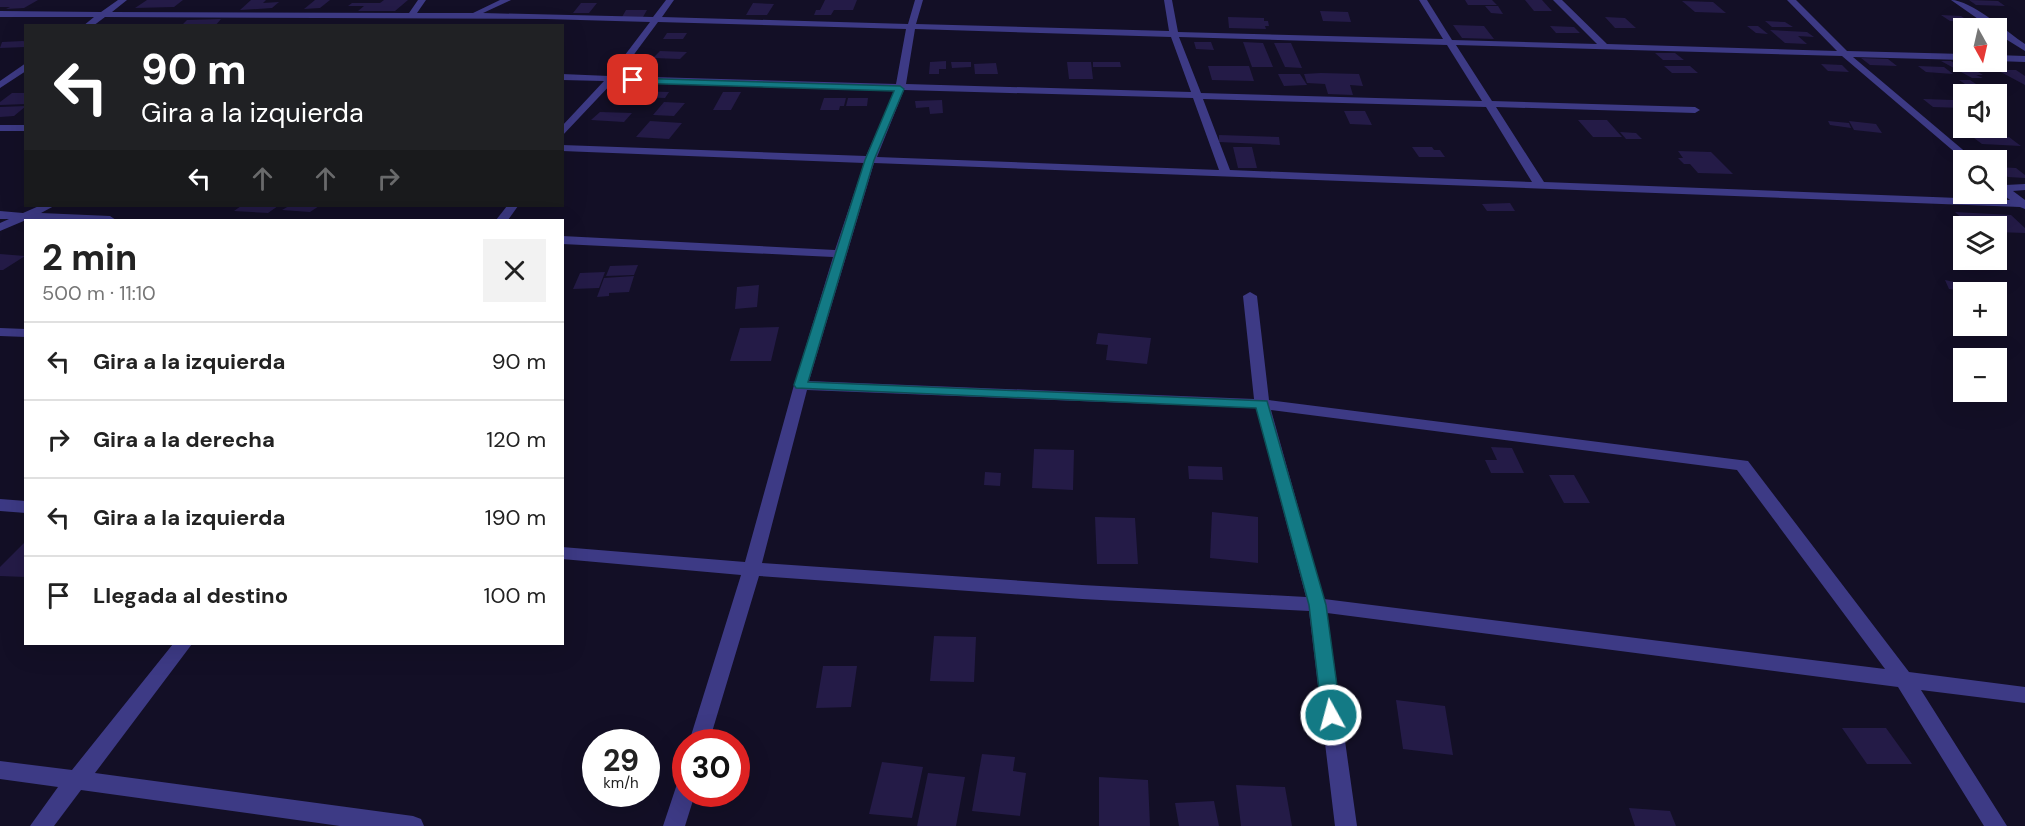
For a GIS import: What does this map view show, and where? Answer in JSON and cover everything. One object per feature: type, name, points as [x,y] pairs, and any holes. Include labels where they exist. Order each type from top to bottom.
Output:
[{"type":"street","points":[[90,24],[123,0]]},
{"type":"street","points":[[412,15],[422,0]]},
{"type":"street","points":[[454,24],[507,0]]},
{"type":"street","points":[[564,131],[611,79],[670,0]]},
{"type":"street","points":[[703,729],[752,569],[801,385],[840,254],[870,160],[900,89],[911,27],[919,0]]},
{"type":"street","points":[[1168,0],[1174,34],[1226,173]]},
{"type":"street","points":[[1423,0],[1540,185]]},
{"type":"street","points":[[1557,0],[1606,48]]},
{"type":"street","points":[[1791,0],[1846,55],[1958,150]]},
{"type":"street","points":[[1955,0],[1980,18]]},
{"type":"street","points":[[0,14],[472,15],[1953,57]]},
{"type":"street","points":[[2007,36],[2025,48]]},
{"type":"street","points":[[2007,58],[2025,59]]},
{"type":"street","points":[[0,70],[24,68]]},
{"type":"street","points":[[0,85],[24,68]]},
{"type":"street","points":[[564,77],[900,89],[1695,110]]},
{"type":"street","points":[[0,128],[24,128]]},
{"type":"street","points":[[564,148],[2024,205]]},
{"type":"street","points":[[2007,186],[2025,187]]},
{"type":"street","points":[[2007,191],[2024,205]]},
{"type":"street","points":[[0,227],[46,207]]},
{"type":"street","points":[[0,215],[81,219]]},
{"type":"street","points":[[564,240],[840,254]]},
{"type":"street","points":[[1250,296],[1262,404],[1317,605],[1346,826]]},
{"type":"street","points":[[0,332],[24,333]]},
{"type":"street","points":[[801,385],[1262,404],[1742,465],[1904,680],[1996,826]]},
{"type":"street","points":[[0,505],[24,507]]},
{"type":"street","points":[[564,553],[1094,593],[1317,605],[2025,695]]},
{"type":"street","points":[[40,826],[182,645]]},
{"type":"street","points":[[0,771],[413,826]]},
{"type":"street","points":[[674,826],[680,807]]},
{"type":"building","points":[[0,0],[38,0],[24,8],[6,9],[10,7],[0,7]]},
{"type":"building","points":[[147,0],[183,0],[174,7],[135,8]]},
{"type":"building","points":[[251,0],[266,0],[263,3],[279,2],[272,8],[240,10]]},
{"type":"building","points":[[315,0],[330,0],[320,8],[304,9]]},
{"type":"building","points":[[384,0],[408,0],[395,11],[358,11],[364,6],[348,6],[352,3],[380,3]]},
{"type":"building","points":[[825,0],[857,0],[853,10],[834,10],[831,15],[814,15],[816,10],[820,10]]},
{"type":"building","points":[[1465,0],[1492,0],[1497,5],[1468,5]]},
{"type":"building","points":[[1525,0],[1542,0],[1552,11],[1534,11]]},
{"type":"building","points":[[1969,0],[1998,1],[2005,6],[1976,5]]},
{"type":"building","points":[[1682,1],[1713,2],[1726,13],[1695,12]]},
{"type":"building","points":[[581,3],[597,3],[589,13],[573,13]]},
{"type":"building","points":[[753,3],[774,4],[767,15],[746,15]]},
{"type":"building","points":[[1485,6],[1498,6],[1503,14],[1491,13]]},
{"type":"building","points":[[626,10],[647,10],[643,17],[622,17]]},
{"type":"building","points":[[1320,11],[1348,12],[1351,22],[1323,21]]},
{"type":"building","points":[[1941,15],[1964,18],[1953,18],[1953,21]]},
{"type":"building","points":[[1228,17],[1264,18],[1264,21],[1268,21],[1269,26],[1265,26],[1266,29],[1229,28]]},
{"type":"building","points":[[1605,17],[1625,18],[1636,28],[1615,28]]},
{"type":"building","points":[[221,19],[217,24],[183,24],[187,20]]},
{"type":"building","points":[[1765,21],[1785,22],[1793,27],[1772,27]]},
{"type":"building","points":[[1453,25],[1484,26],[1494,39],[1462,38]]},
{"type":"building","points":[[1550,26],[1574,27],[1580,33],[1556,33]]},
{"type":"building","points":[[1747,26],[1758,26],[1768,34],[1756,33]]},
{"type":"building","points":[[1770,30],[1807,32],[1814,37],[1798,36],[1807,44],[1785,43]]},
{"type":"building","points":[[667,33],[687,33],[683,39],[663,39]]},
{"type":"building","points":[[23,41],[24,47],[0,48],[2,42]]},
{"type":"building","points":[[1194,42],[1211,42],[1214,50],[1196,49]]},
{"type":"building","points":[[1243,42],[1263,43],[1273,67],[1252,67]]},
{"type":"building","points":[[1274,43],[1291,43],[1302,68],[1285,67]]},
{"type":"building","points":[[660,51],[687,52],[680,59],[653,58]]},
{"type":"building","points":[[1655,53],[1675,53],[1684,60],[1663,60]]},
{"type":"building","points":[[1861,58],[1888,59],[1897,66],[1870,65]]},
{"type":"building","points":[[946,61],[946,69],[939,69],[939,74],[929,74],[930,62]]},
{"type":"building","points":[[1941,61],[1951,61],[1953,68]]},
{"type":"building","points":[[951,62],[971,62],[971,67],[952,68]]},
{"type":"building","points":[[1067,62],[1091,62],[1093,79],[1069,79]]},
{"type":"building","points":[[1093,62],[1120,62],[1121,67],[1093,67]]},
{"type":"building","points":[[996,63],[998,74],[975,74],[974,64]]},
{"type":"building","points":[[1821,64],[1842,65],[1849,72],[1828,71]]},
{"type":"building","points":[[1208,66],[1249,66],[1254,81],[1212,80]]},
{"type":"building","points":[[1664,66],[1690,66],[1698,73],[1672,73]]},
{"type":"building","points":[[1918,66],[1944,67],[1953,74],[1926,72]]},
{"type":"building","points":[[2016,70],[2025,76],[2025,85],[2001,72]]},
{"type":"building","points":[[1961,72],[1978,72],[1983,75],[1976,75],[1983,78],[1972,78]]},
{"type":"building","points":[[1278,74],[1300,74],[1307,85],[1284,86]]},
{"type":"building","points":[[1304,74],[1359,74],[1363,86],[1350,85],[1353,95],[1328,94],[1325,84],[1307,83]]},
{"type":"building","points":[[1959,80],[1970,80],[1976,84],[1965,84]]},
{"type":"building","points":[[632,91],[669,92],[665,98],[627,97]]},
{"type":"building","points":[[723,92],[741,92],[731,110],[713,110]]},
{"type":"building","points":[[12,93],[24,93],[24,104],[0,105],[0,102]]},
{"type":"building","points":[[824,98],[846,98],[844,106],[840,106],[839,110],[820,110]]},
{"type":"building","points":[[848,98],[868,98],[867,106],[846,106]]},
{"type":"building","points":[[1923,99],[1953,100],[1953,108],[1933,107]]},
{"type":"building","points":[[942,100],[943,113],[930,114],[929,107],[916,108],[915,101]]},
{"type":"building","points":[[664,102],[685,103],[674,116],[653,115]]},
{"type":"building","points":[[24,106],[14,116],[0,117],[0,107]]},
{"type":"building","points":[[1344,111],[1365,111],[1372,125],[1350,124]]},
{"type":"building","points":[[600,112],[632,113],[624,122],[591,120]]},
{"type":"building","points":[[1578,120],[1607,120],[1622,137],[1593,137]]},
{"type":"building","points":[[650,121],[682,123],[669,139],[636,137]]},
{"type":"building","points":[[1828,121],[1849,123],[1851,128],[1830,125]]},
{"type":"building","points":[[1849,121],[1876,124],[1882,133],[1854,130]]},
{"type":"building","points":[[1620,132],[1636,133],[1642,139],[1626,139]]},
{"type":"building","points":[[1219,135],[1279,137],[1280,145],[1219,142]]},
{"type":"building","points":[[2009,137],[2021,146],[1982,144],[1974,138]]},
{"type":"building","points":[[1233,147],[1252,147],[1257,168],[1238,168]]},
{"type":"building","points":[[1412,147],[1432,147],[1434,150],[1440,150],[1445,157],[1419,157]]},
{"type":"building","points":[[1678,151],[1711,152],[1733,174],[1698,173],[1690,164],[1684,164],[1678,158],[1683,158]]},
{"type":"building","points":[[2007,168],[2016,168],[2025,175],[2025,178],[2008,177]]},
{"type":"building","points":[[1510,203],[1515,211],[1487,211],[1482,204]]},
{"type":"building","points":[[240,207],[277,207],[268,213],[234,211]]},
{"type":"building","points":[[287,207],[318,207],[310,212],[282,210]]},
{"type":"building","points":[[1955,212],[2011,215],[2025,228],[2025,233],[2007,232],[2007,216],[1959,216]]},
{"type":"building","points":[[0,254],[24,256],[3,270],[0,270]]},
{"type":"building","points":[[638,265],[634,275],[606,276],[610,266]]},
{"type":"building","points":[[605,272],[599,288],[573,289],[580,273]]},
{"type":"building","points":[[634,276],[629,292],[609,293],[609,296],[597,297],[604,278]]},
{"type":"building","points":[[1945,280],[1954,282],[1953,290],[1949,289]]},
{"type":"building","points":[[759,285],[757,307],[735,309],[737,287]]},
{"type":"building","points":[[779,327],[771,361],[730,361],[740,328]]},
{"type":"building","points":[[1098,333],[1151,338],[1147,364],[1106,360],[1108,345],[1096,344]]},
{"type":"building","points":[[1491,447],[1512,448],[1524,473],[1491,473],[1485,460],[1497,460]]},
{"type":"building","points":[[1034,449],[1074,450],[1073,490],[1032,488]]},
{"type":"building","points":[[1188,466],[1222,467],[1223,480],[1189,479]]},
{"type":"building","points":[[985,472],[1001,473],[1000,486],[984,485]]},
{"type":"building","points":[[1549,475],[1574,475],[1590,503],[1564,503]]},
{"type":"building","points":[[1212,512],[1258,517],[1258,563],[1210,558]]},
{"type":"building","points":[[1095,517],[1135,518],[1138,564],[1097,564]]},
{"type":"building","points":[[24,543],[24,577],[0,576],[0,567]]},
{"type":"building","points":[[934,636],[976,637],[974,682],[930,681]]},
{"type":"building","points":[[823,666],[857,666],[851,707],[816,708]]},
{"type":"building","points":[[1396,700],[1445,706],[1453,755],[1403,749]]},
{"type":"building","points":[[1842,728],[1886,728],[1912,764],[1867,764]]},
{"type":"building","points":[[982,754],[1015,757],[1013,771],[1026,773],[1020,816],[972,811]]},
{"type":"building","points":[[882,762],[923,767],[912,818],[869,814]]},
{"type":"building","points":[[928,773],[965,777],[956,826],[917,826]]},
{"type":"building","points":[[1099,777],[1148,780],[1150,826],[1099,826]]},
{"type":"building","points":[[1236,785],[1285,787],[1292,826],[1241,826]]},
{"type":"building","points":[[1214,801],[1219,826],[1179,826],[1175,803]]},
{"type":"building","points":[[1629,808],[1670,811],[1676,826],[1635,826]]},
{"type":"route","points":[[633,80],[900,89],[870,160],[801,385],[1262,404],[1317,605],[1331,715]]}]
